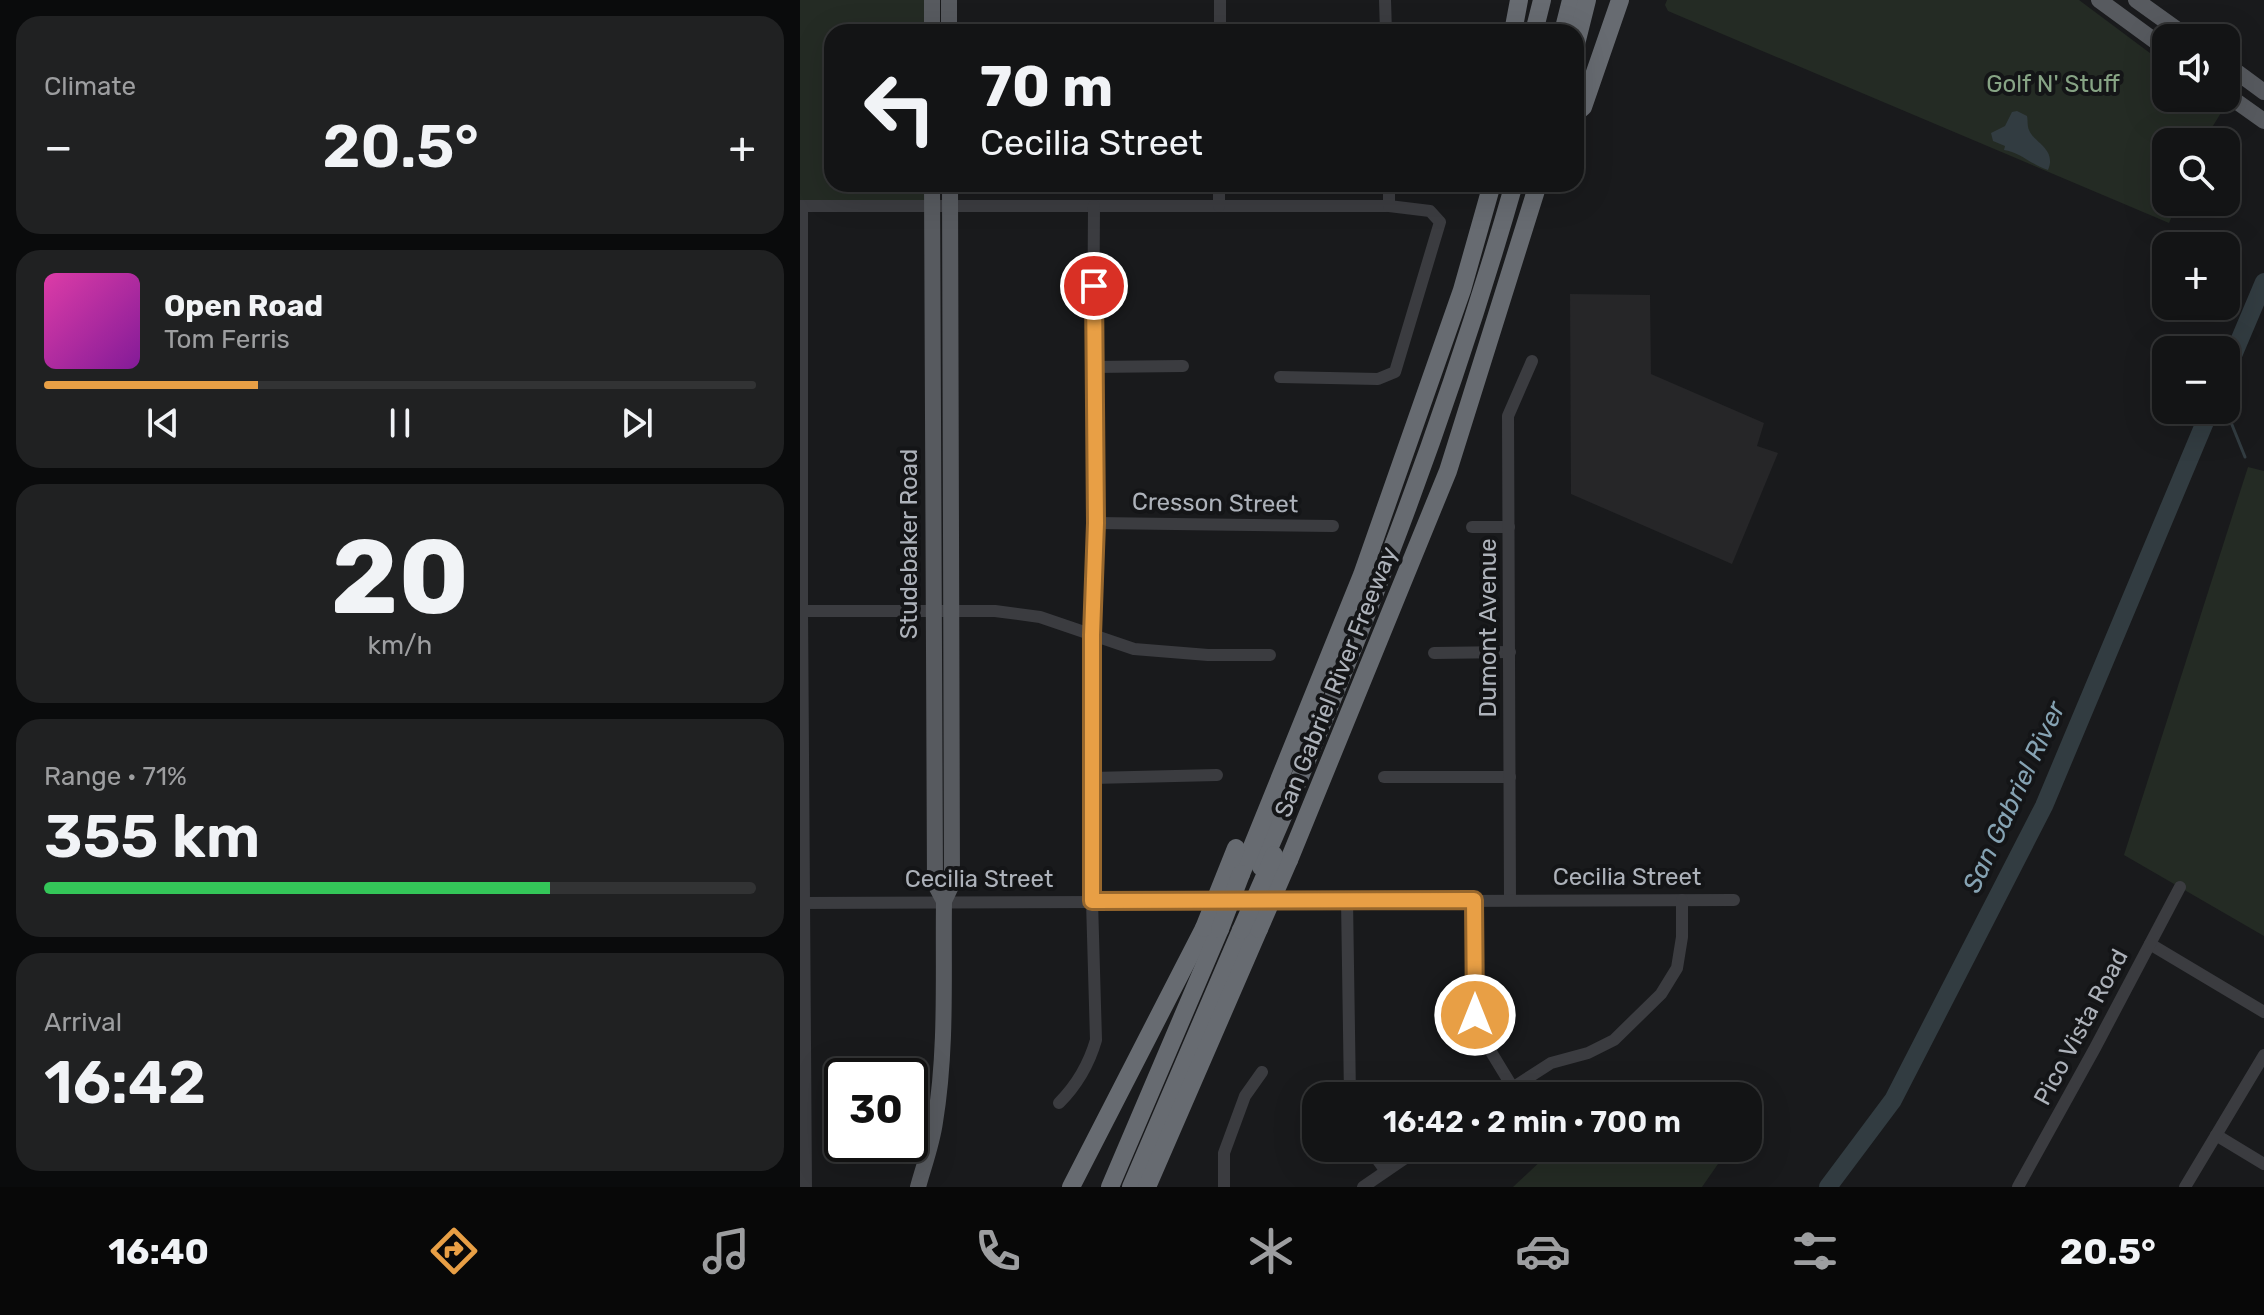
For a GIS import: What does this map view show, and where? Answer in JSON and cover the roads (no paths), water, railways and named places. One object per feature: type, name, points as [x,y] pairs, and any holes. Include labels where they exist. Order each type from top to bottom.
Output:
[{"type":"highway","points":[[1514,24],[1519,0]]},
{"type":"highway","points":[[1536,24],[1542,0]]},
{"type":"highway","points":[[1557,24],[1563,0]]},
{"type":"highway","points":[[1565,24],[1571,0]]},
{"type":"highway","points":[[1581,24],[1587,0]]},
{"type":"highway","points":[[1584,104],[1620,0]]},
{"type":"highway","points":[[1462,290],[1480,192]]},
{"type":"highway","name":"San Gabriel River Freeway","points":[[1147,1187],[1249,874],[1307,710],[1362,575],[1462,290],[1490,192]]},
{"type":"highway","points":[[1249,874],[1339,685],[1403,525],[1443,413],[1512,192]]},
{"type":"highway","points":[[1282,858],[1402,550],[1461,380],[1520,192]]},
{"type":"highway","name":"San Gabriel River Freeway","points":[[1110,1187],[1231,929],[1282,858],[1448,471],[1535,192]]},
{"type":"highway","points":[[1131,1187],[1231,929],[1236,848],[1307,710]]},
{"type":"highway","points":[[1071,1187],[1231,929]]},
{"type":"main road","points":[[932,0],[932,24]]},
{"type":"main road","points":[[949,0],[949,24]]},
{"type":"main road","points":[[2099,0],[2152,39]]},
{"type":"main road","points":[[2136,0],[2169,24]]},
{"type":"main road","points":[[2240,74],[2264,92]]},
{"type":"main road","points":[[2240,104],[2264,121]]},
{"type":"main road","name":"Studebaker Road","points":[[932,192],[935,884],[944,901]]},
{"type":"main road","name":"Studebaker Road","points":[[918,1187],[935,1124],[940,1086],[944,901],[952,884],[950,192]]},
{"type":"street","points":[[1220,0],[1220,24]]},
{"type":"street","points":[[1385,0],[1386,24]]},
{"type":"street","points":[[1219,192],[1219,206]]},
{"type":"street","points":[[1389,192],[1389,206]]},
{"type":"street","points":[[806,1187],[802,903],[801,206],[1389,206],[1430,211],[1440,222],[1395,372],[1378,379],[1280,377]]},
{"type":"street","points":[[1059,1103],[1074,1088],[1092,1056],[1096,1040],[1092,901],[1092,635],[1096,523],[1094,206]]},
{"type":"street","name":"Dumont Avenue","points":[[1510,899],[1508,416],[1532,361]]},
{"type":"street","points":[[1093,367],[1183,366]]},
{"type":"street","name":"Cresson Street","points":[[1096,523],[1333,526]]},
{"type":"street","points":[[1472,527],[1509,527]]},
{"type":"street","points":[[801,611],[995,611],[1040,617],[1134,649],[1208,655],[1270,655]]},
{"type":"street","points":[[1434,653],[1510,652]]},
{"type":"street","points":[[1092,778],[1217,775]]},
{"type":"street","points":[[1384,777],[1510,777]]},
{"type":"street","name":"Pico Vista Road","points":[[2018,1187],[2180,887]]},
{"type":"street","points":[[1347,900],[1350,1082]]},
{"type":"street","points":[[1474,900],[1475,1015],[1485,1042],[1509,1082]]},
{"type":"street","points":[[1522,1082],[1551,1063],[1588,1053],[1614,1040],[1661,994],[1677,968],[1682,937],[1682,900]]},
{"type":"street","name":"Cecilia Street","points":[[802,903],[1734,900]]},
{"type":"street","points":[[2150,944],[2264,1012]]},
{"type":"street","points":[[2185,1187],[2264,1055]]},
{"type":"street","points":[[1224,1187],[1224,1153],[1245,1096],[1262,1072]]},
{"type":"street","points":[[2216,1135],[2264,1164]]},
{"type":"street","points":[[1379,1162],[1385,1170]]},
{"type":"street","points":[[1363,1187],[1398,1162]]},
{"type":"waterway","name":"San Gabriel River","points":[[2240,339],[2264,282]]},
{"type":"waterway","name":"San Gabriel River","points":[[1828,1187],[1893,1100],[2044,806],[2204,424]]},
{"type":"waterway","points":[[2232,424],[2245,457]]},
{"type":"park label","name":"Golf N' Stuff","points":[[2053,84]]}]
